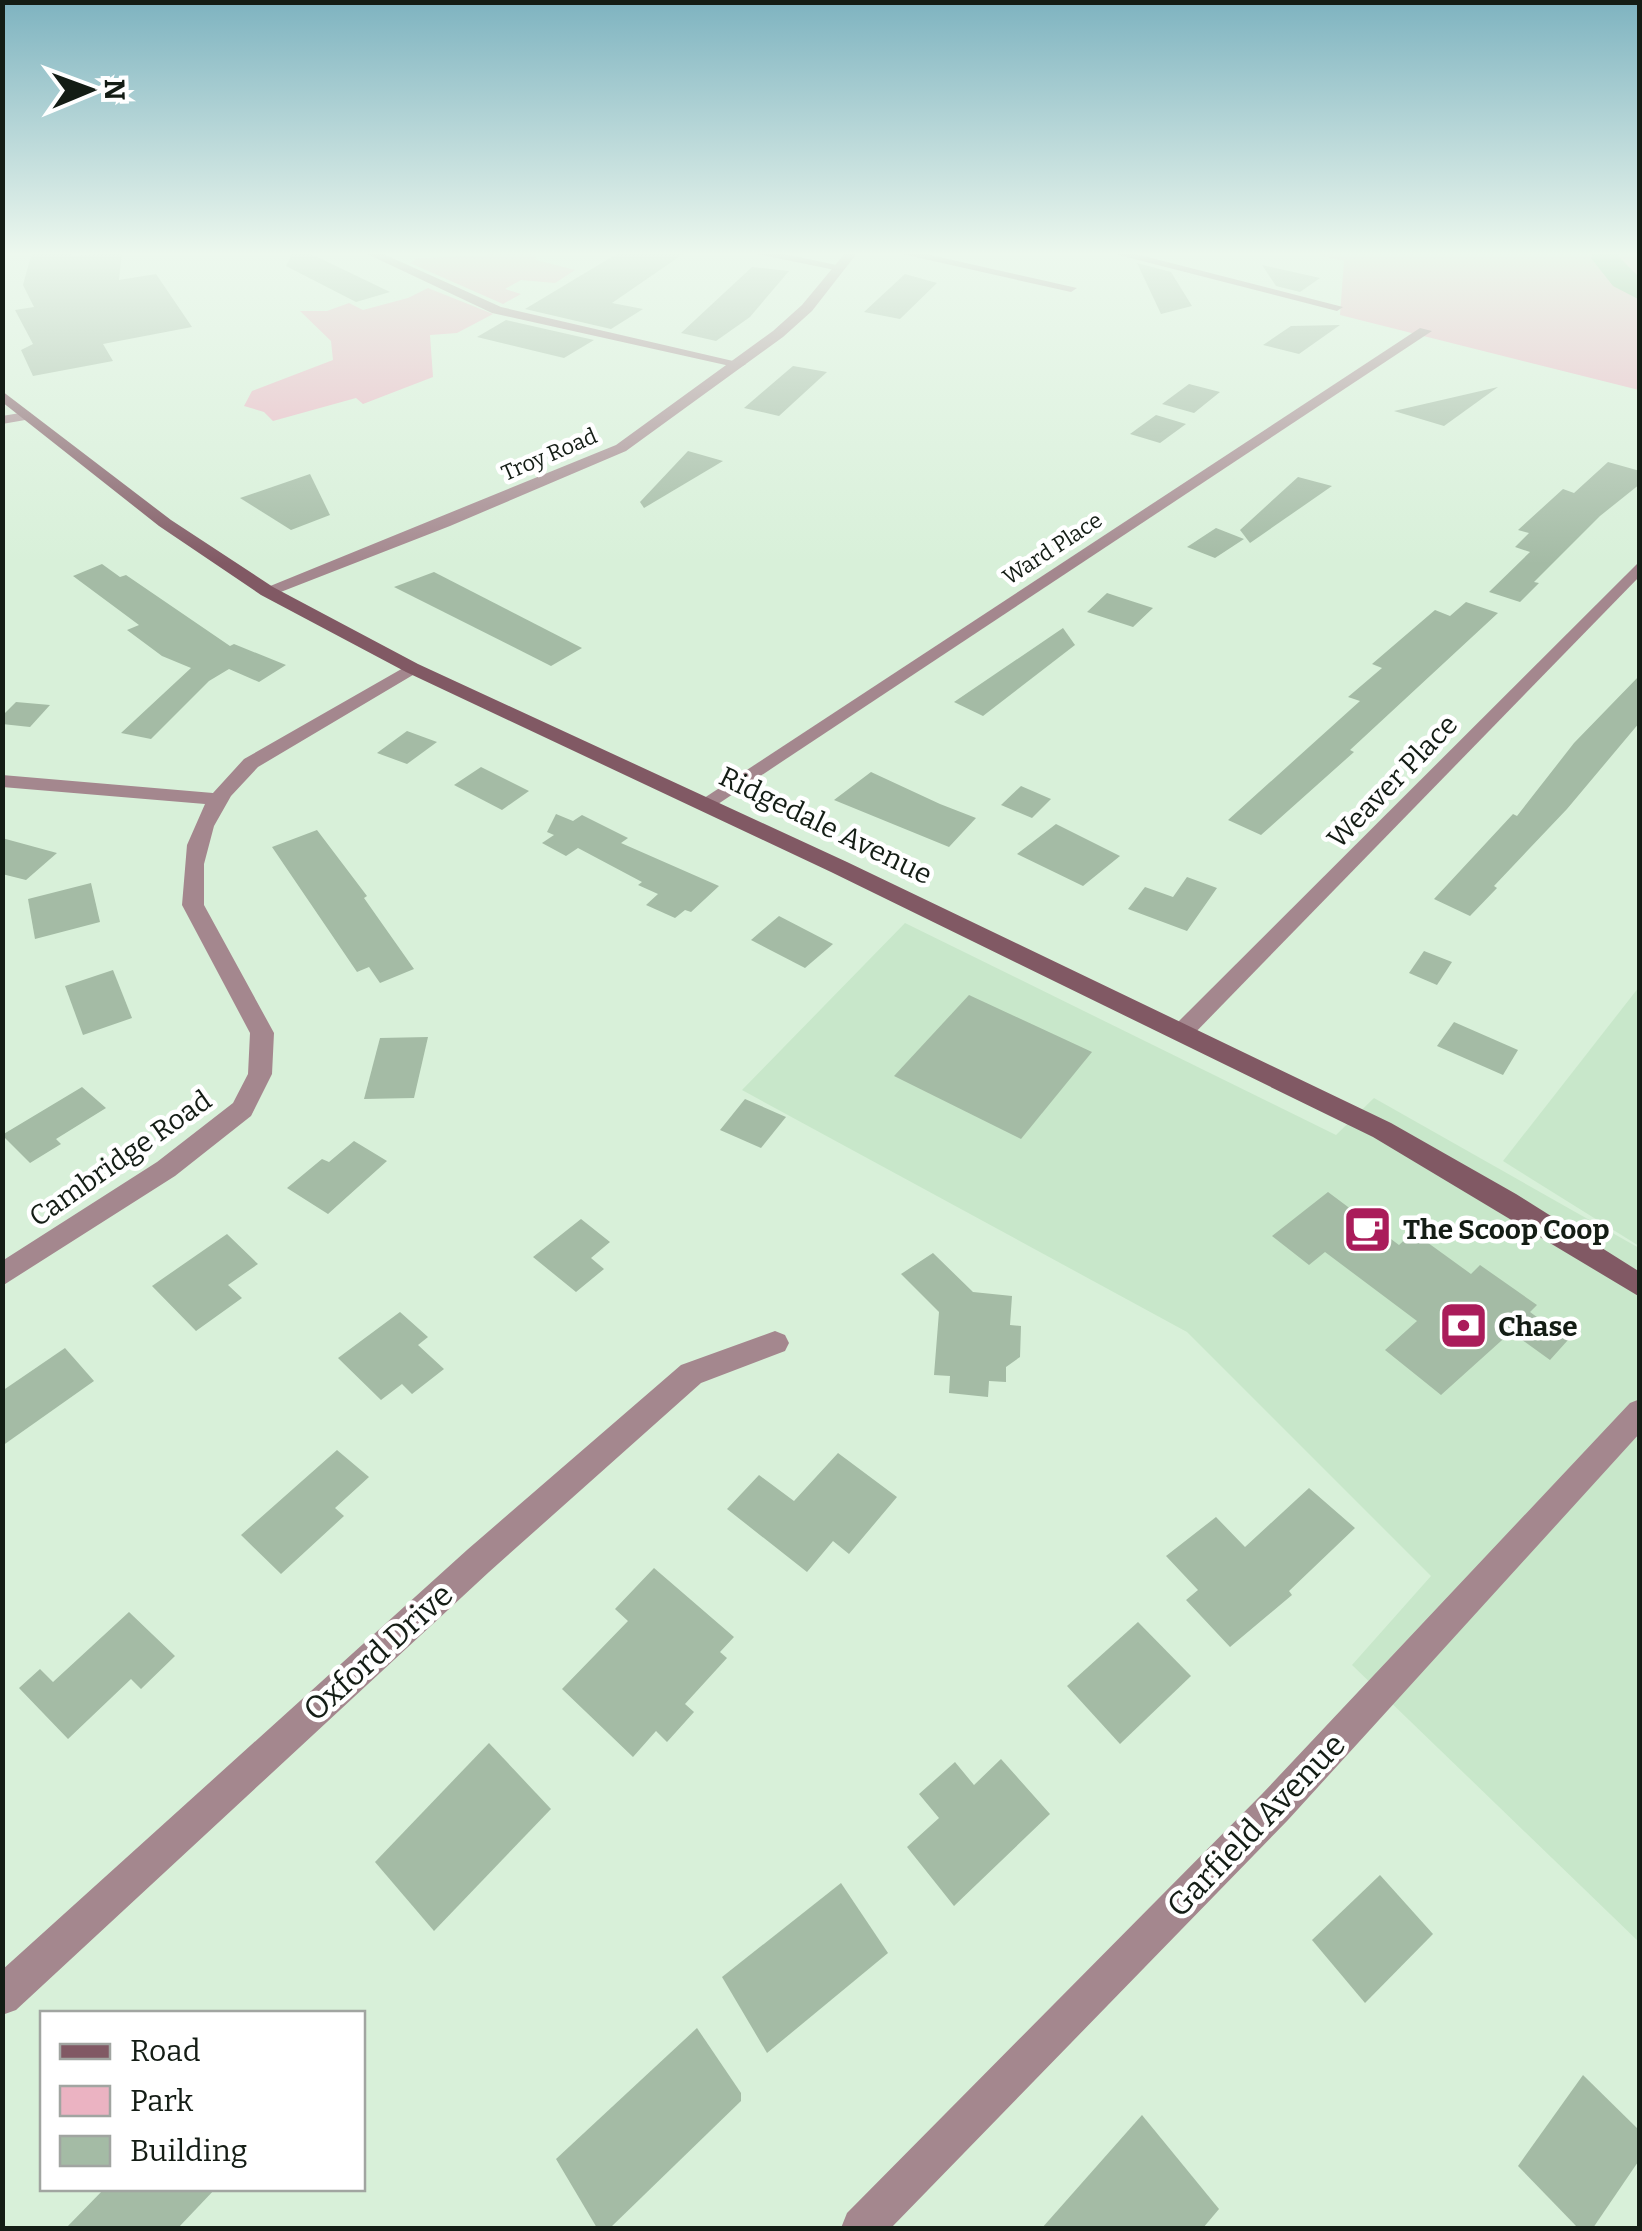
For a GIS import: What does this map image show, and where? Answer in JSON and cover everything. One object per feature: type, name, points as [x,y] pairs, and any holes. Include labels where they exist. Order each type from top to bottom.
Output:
[{"type":"main road","name":"Ridgedale Avenue","points":[[2,395],[165,523],[267,590],[412,668],[705,804],[1382,1130],[1507,1201],[1640,1286]]},
{"type":"street","points":[[704,356],[739,364]]},
{"type":"street","name":"Troy Road","points":[[267,590],[444,523],[621,448],[748,356]]},
{"type":"street","name":"Ward Place","points":[[705,804],[1387,356]]},
{"type":"street","points":[[2,420],[26,416]]},
{"type":"street","name":"Weaver Place","points":[[1182,1032],[1328,888],[1640,566]]},
{"type":"street","name":"Cambridge Road","points":[[2,1275],[196,1148],[242,1109],[260,1074],[262,1033],[192,904],[190,881],[200,836],[214,800],[250,763],[412,668]]},
{"type":"street","points":[[2,780],[214,800]]},
{"type":"street","name":"Oxford Drive","points":[[2,1996],[478,1561],[691,1374],[775,1343]]},
{"type":"street","name":"Garfield Avenue","points":[[862,2228],[1275,1807],[1640,1412]]},
{"type":"shaded area","points":[[905,923],[1336,1135],[1374,1098],[1639,1248],[1639,1942],[1352,1665],[1431,1576],[1187,1332],[742,1090]]},
{"type":"shaded area","points":[[1639,987],[1639,1246],[1503,1161]]},
{"type":"green space","points":[[333,356],[432,356],[433,377],[363,404],[356,398],[273,421],[264,412],[244,406],[252,391],[333,360]]},
{"type":"green space","points":[[1504,356],[1639,356],[1639,390]]},
{"type":"building","points":[[24,356],[110,356],[113,361],[33,376]]},
{"type":"building","points":[[793,366],[827,372],[779,416],[744,408]]},
{"type":"building","points":[[1189,384],[1220,392],[1194,413],[1162,404]]},
{"type":"building","points":[[1498,387],[1444,426],[1394,411]]},
{"type":"building","points":[[1156,415],[1186,424],[1160,443],[1130,434]]},
{"type":"building","points":[[688,451],[723,461],[644,508],[640,502]]},
{"type":"building","points":[[1608,462],[1640,471],[1640,484],[1600,516],[1534,582],[1539,583],[1520,602],[1489,592],[1530,552],[1515,547],[1529,533],[1518,530],[1563,489],[1574,493]]},
{"type":"building","points":[[310,474],[330,515],[291,530],[240,498]]},
{"type":"building","points":[[1298,477],[1332,486],[1250,543],[1240,530]]},
{"type":"building","points":[[1216,528],[1244,539],[1215,558],[1187,547]]},
{"type":"building","points":[[102,564],[120,577],[126,575],[230,646],[234,644],[286,665],[259,682],[229,669],[209,681],[151,739],[121,733],[191,668],[162,656],[127,630],[139,625],[73,576]]},
{"type":"building","points":[[434,572],[582,648],[551,666],[394,587]]},
{"type":"building","points":[[1107,593],[1153,608],[1133,627],[1087,612]]},
{"type":"building","points":[[1466,602],[1498,613],[1350,750],[1354,752],[1261,835],[1228,820],[1360,701],[1348,697],[1382,668],[1372,664],[1435,610],[1450,616]]},
{"type":"building","points":[[1063,628],[1075,645],[983,716],[954,702]]},
{"type":"building","points":[[1640,675],[1640,722],[1567,809],[1494,886],[1497,888],[1470,916],[1434,899],[1513,814],[1517,816],[1574,743]]},
{"type":"building","points":[[16,702],[50,705],[30,727],[2,724],[2,716]]},
{"type":"building","points":[[407,731],[437,742],[407,764],[377,753]]},
{"type":"building","points":[[481,767],[529,791],[502,810],[454,785]]},
{"type":"building","points":[[871,772],[976,818],[949,847],[834,800]]},
{"type":"building","points":[[1021,786],[1051,799],[1032,818],[1001,805]]},
{"type":"building","points":[[556,814],[573,821],[582,815],[628,838],[621,843],[719,886],[691,912],[685,910],[675,918],[646,905],[658,894],[638,885],[642,882],[578,848],[566,856],[542,843],[554,835],[547,832]]},
{"type":"building","points":[[1056,824],[1120,856],[1083,886],[1017,854]]},
{"type":"building","points":[[317,830],[367,896],[364,898],[414,969],[380,983],[369,967],[357,972],[272,847]]},
{"type":"building","points":[[2,838],[57,853],[26,880],[2,874]]},
{"type":"building","points":[[1187,877],[1217,888],[1187,931],[1128,909],[1145,887],[1173,897]]},
{"type":"building","points":[[91,883],[100,922],[35,939],[28,899]]},
{"type":"building","points":[[779,916],[833,944],[805,968],[751,940]]},
{"type":"building","points":[[1424,951],[1452,962],[1437,985],[1409,973]]},
{"type":"building","points":[[113,970],[132,1018],[83,1035],[65,986]]},
{"type":"building","points":[[969,995],[1092,1052],[1021,1139],[894,1076]]},
{"type":"building","points":[[1454,1022],[1518,1050],[1503,1075],[1437,1046]]},
{"type":"building","points":[[428,1037],[414,1098],[364,1099],[380,1038]]},
{"type":"building","points":[[82,1087],[106,1108],[56,1139],[61,1144],[30,1163],[2,1135]]},
{"type":"building","points":[[745,1099],[786,1117],[761,1148],[720,1130]]},
{"type":"building","points":[[354,1141],[387,1161],[328,1214],[287,1188],[322,1159],[329,1162]]},
{"type":"building","points":[[1328,1192],[1399,1245],[1413,1232],[1471,1274],[1480,1265],[1537,1305],[1530,1312],[1568,1340],[1550,1360],[1511,1332],[1441,1395],[1385,1350],[1417,1321],[1325,1252],[1309,1265],[1272,1236]]},
{"type":"building","points":[[581,1219],[610,1242],[591,1258],[604,1269],[576,1292],[533,1257]]},
{"type":"building","points":[[227,1234],[258,1264],[228,1285],[242,1298],[196,1331],[152,1286]]},
{"type":"building","points":[[933,1253],[973,1292],[1012,1296],[1010,1325],[1021,1326],[1020,1357],[1006,1367],[1006,1382],[989,1381],[988,1397],[949,1393],[950,1376],[934,1375],[939,1312],[901,1274]]},
{"type":"building","points":[[400,1312],[428,1337],[418,1345],[444,1369],[412,1394],[402,1384],[381,1400],[338,1358]]},
{"type":"building","points":[[65,1348],[94,1381],[2,1446],[2,1391]]},
{"type":"building","points":[[337,1450],[369,1477],[335,1508],[344,1516],[281,1574],[241,1535]]},
{"type":"building","points":[[838,1453],[897,1497],[849,1554],[833,1541],[807,1572],[727,1509],[759,1475],[794,1501]]},
{"type":"building","points":[[1309,1488],[1355,1528],[1289,1591],[1292,1595],[1230,1647],[1186,1600],[1198,1590],[1166,1556],[1216,1517],[1245,1547]]},
{"type":"building","points":[[654,1568],[734,1637],[720,1652],[727,1658],[685,1704],[694,1712],[667,1742],[656,1731],[633,1757],[562,1689],[628,1621],[615,1609]]},
{"type":"building","points":[[129,1612],[175,1656],[141,1689],[131,1679],[68,1739],[19,1688],[40,1669],[53,1682]]},
{"type":"building","points":[[1138,1622],[1191,1676],[1120,1744],[1067,1686]]},
{"type":"building","points":[[489,1743],[551,1809],[434,1931],[375,1862]]},
{"type":"building","points":[[1001,1759],[1050,1814],[954,1906],[907,1847],[939,1818],[919,1794],[955,1762],[974,1785]]},
{"type":"building","points":[[1380,1875],[1433,1934],[1365,2003],[1312,1940]]},
{"type":"building","points":[[841,1883],[888,1953],[767,2053],[722,1977]]},
{"type":"building","points":[[697,2028],[741,2093],[741,2101],[610,2228],[597,2228],[556,2159]]},
{"type":"building","points":[[1583,2075],[1640,2131],[1640,2159],[1593,2228],[1578,2228],[1518,2166]]},
{"type":"building","points":[[1142,2115],[1219,2209],[1203,2228],[1042,2228]]},
{"type":"building","points":[[102,2191],[213,2191],[178,2228],[66,2228]]},
{"type":"place","name":"The Scoop Coop","points":[[1368,1229]]},
{"type":"place","name":"Chase","points":[[1463,1326]]}]
